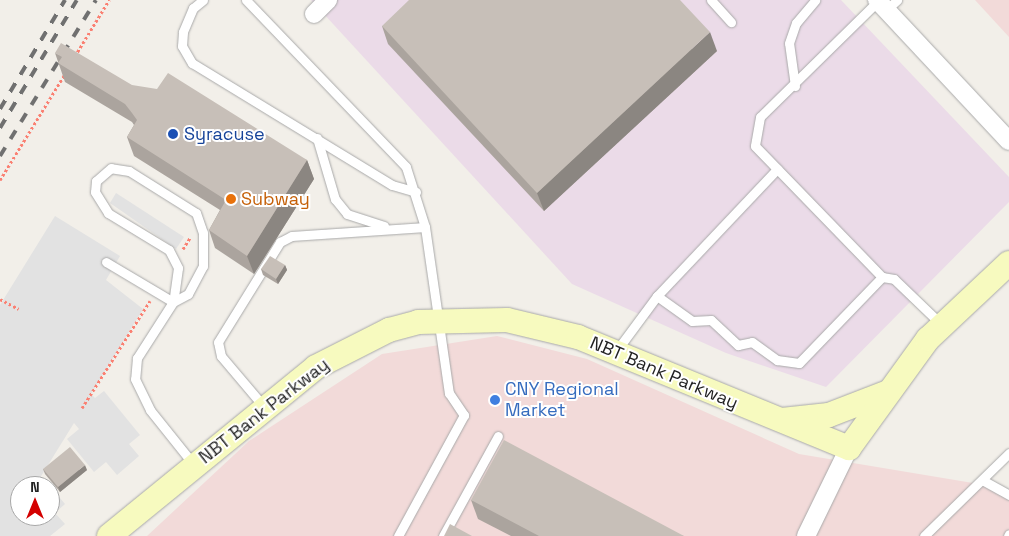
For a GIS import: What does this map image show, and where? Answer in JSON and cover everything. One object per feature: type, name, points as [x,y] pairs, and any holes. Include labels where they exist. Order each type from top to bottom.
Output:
[{"type":"street","points":[[314,14],[328,0]]},
{"type":"street","points":[[884,3],[1009,141]]},
{"type":"street","points":[[806,536],[849,448],[890,391],[942,325],[1009,263]]},
{"type":"street","name":"NBT Bank Parkway","points":[[114,535],[265,408],[342,351],[389,330],[438,321],[474,318],[537,326],[615,352],[849,448]]},
{"type":"street","points":[[779,420],[856,408],[890,391]]},
{"type":"lane","points":[[204,0],[192,8],[183,32],[182,46],[192,63],[392,185],[416,192]]},
{"type":"lane","points":[[246,0],[406,167],[416,192],[424,227],[449,393],[464,415],[398,536]]},
{"type":"lane","points":[[711,0],[731,22]]},
{"type":"lane","points":[[795,86],[789,43],[796,22],[815,0]]},
{"type":"lane","points":[[884,3],[760,117],[755,146],[882,277],[894,279],[942,325]]},
{"type":"lane","points":[[317,138],[328,184],[347,214],[394,228]]},
{"type":"lane","points":[[173,302],[175,262],[169,250],[108,213],[95,192],[96,181],[111,168],[129,171],[196,213],[204,233],[203,266],[188,294],[173,302],[137,358],[135,379],[150,410],[195,466]]},
{"type":"lane","points":[[615,352],[657,296],[777,169]]},
{"type":"lane","points":[[265,408],[221,356],[218,342],[280,242],[292,236],[424,227]]},
{"type":"lane","points":[[106,262],[173,302]]},
{"type":"lane","points":[[657,296],[692,321],[711,320],[738,345],[752,342],[777,360],[799,364],[882,277]]},
{"type":"lane","points":[[443,536],[498,436]]},
{"type":"lane","points":[[924,536],[984,480],[1009,453]]},
{"type":"lane","points":[[984,480],[1009,495]]},
{"type":"path","points":[[71,63],[110,0]]},
{"type":"path","points":[[0,180],[67,70]]},
{"type":"path","points":[[175,262],[199,220]]},
{"type":"path","points":[[82,408],[156,292]]},
{"type":"path","points":[[0,299],[19,309]]},
{"type":"shaded area","points":[[311,0],[841,0],[1009,177],[1009,202],[826,387],[726,353],[572,284]]},
{"type":"shaded area","points":[[975,0],[1009,0],[1009,37]]},
{"type":"shaded area","points":[[116,193],[184,237],[176,249],[110,203]]},
{"type":"shaded area","points":[[55,216],[120,256],[106,280],[143,309],[91,394],[95,398],[104,391],[140,435],[129,444],[139,456],[117,475],[106,462],[94,472],[67,439],[79,429],[74,423],[41,476],[10,476],[10,526],[60,526],[60,518],[65,524],[50,536],[0,536],[0,305]]},
{"type":"shaded area","name":"CNY Regional Market","points":[[497,336],[587,359],[799,454],[1009,489],[1009,536],[147,536],[249,441],[382,354]]},
{"type":"shaded area","points":[[60,498],[65,504],[60,508]]},
{"type":"building","points":[[409,0],[680,0],[710,32],[537,193],[382,26]]},
{"type":"building","points":[[61,43],[132,85],[157,89],[168,73],[307,160],[247,256],[209,230],[226,200],[127,137],[137,120],[125,104],[58,63],[62,57],[55,53]]},
{"type":"building","points":[[270,256],[285,265],[276,279],[261,269]]},
{"type":"building","points":[[504,440],[684,536],[539,536],[471,500]]},
{"type":"building","points":[[70,447],[85,465],[60,485],[60,476],[49,476],[43,469]]},
{"type":"building","points":[[450,524],[472,536],[444,536]]},
{"type":"railway","points":[[0,109],[65,0]]},
{"type":"railway","points":[[0,128],[77,0]]},
{"type":"railway","points":[[0,156],[96,0]]},
{"type":"place","name":"Syracuse","points":[[173,134]]},
{"type":"place","name":"Subway","points":[[231,199]]},
{"type":"place","name":"CNY Regional Market","points":[[495,400]]}]
